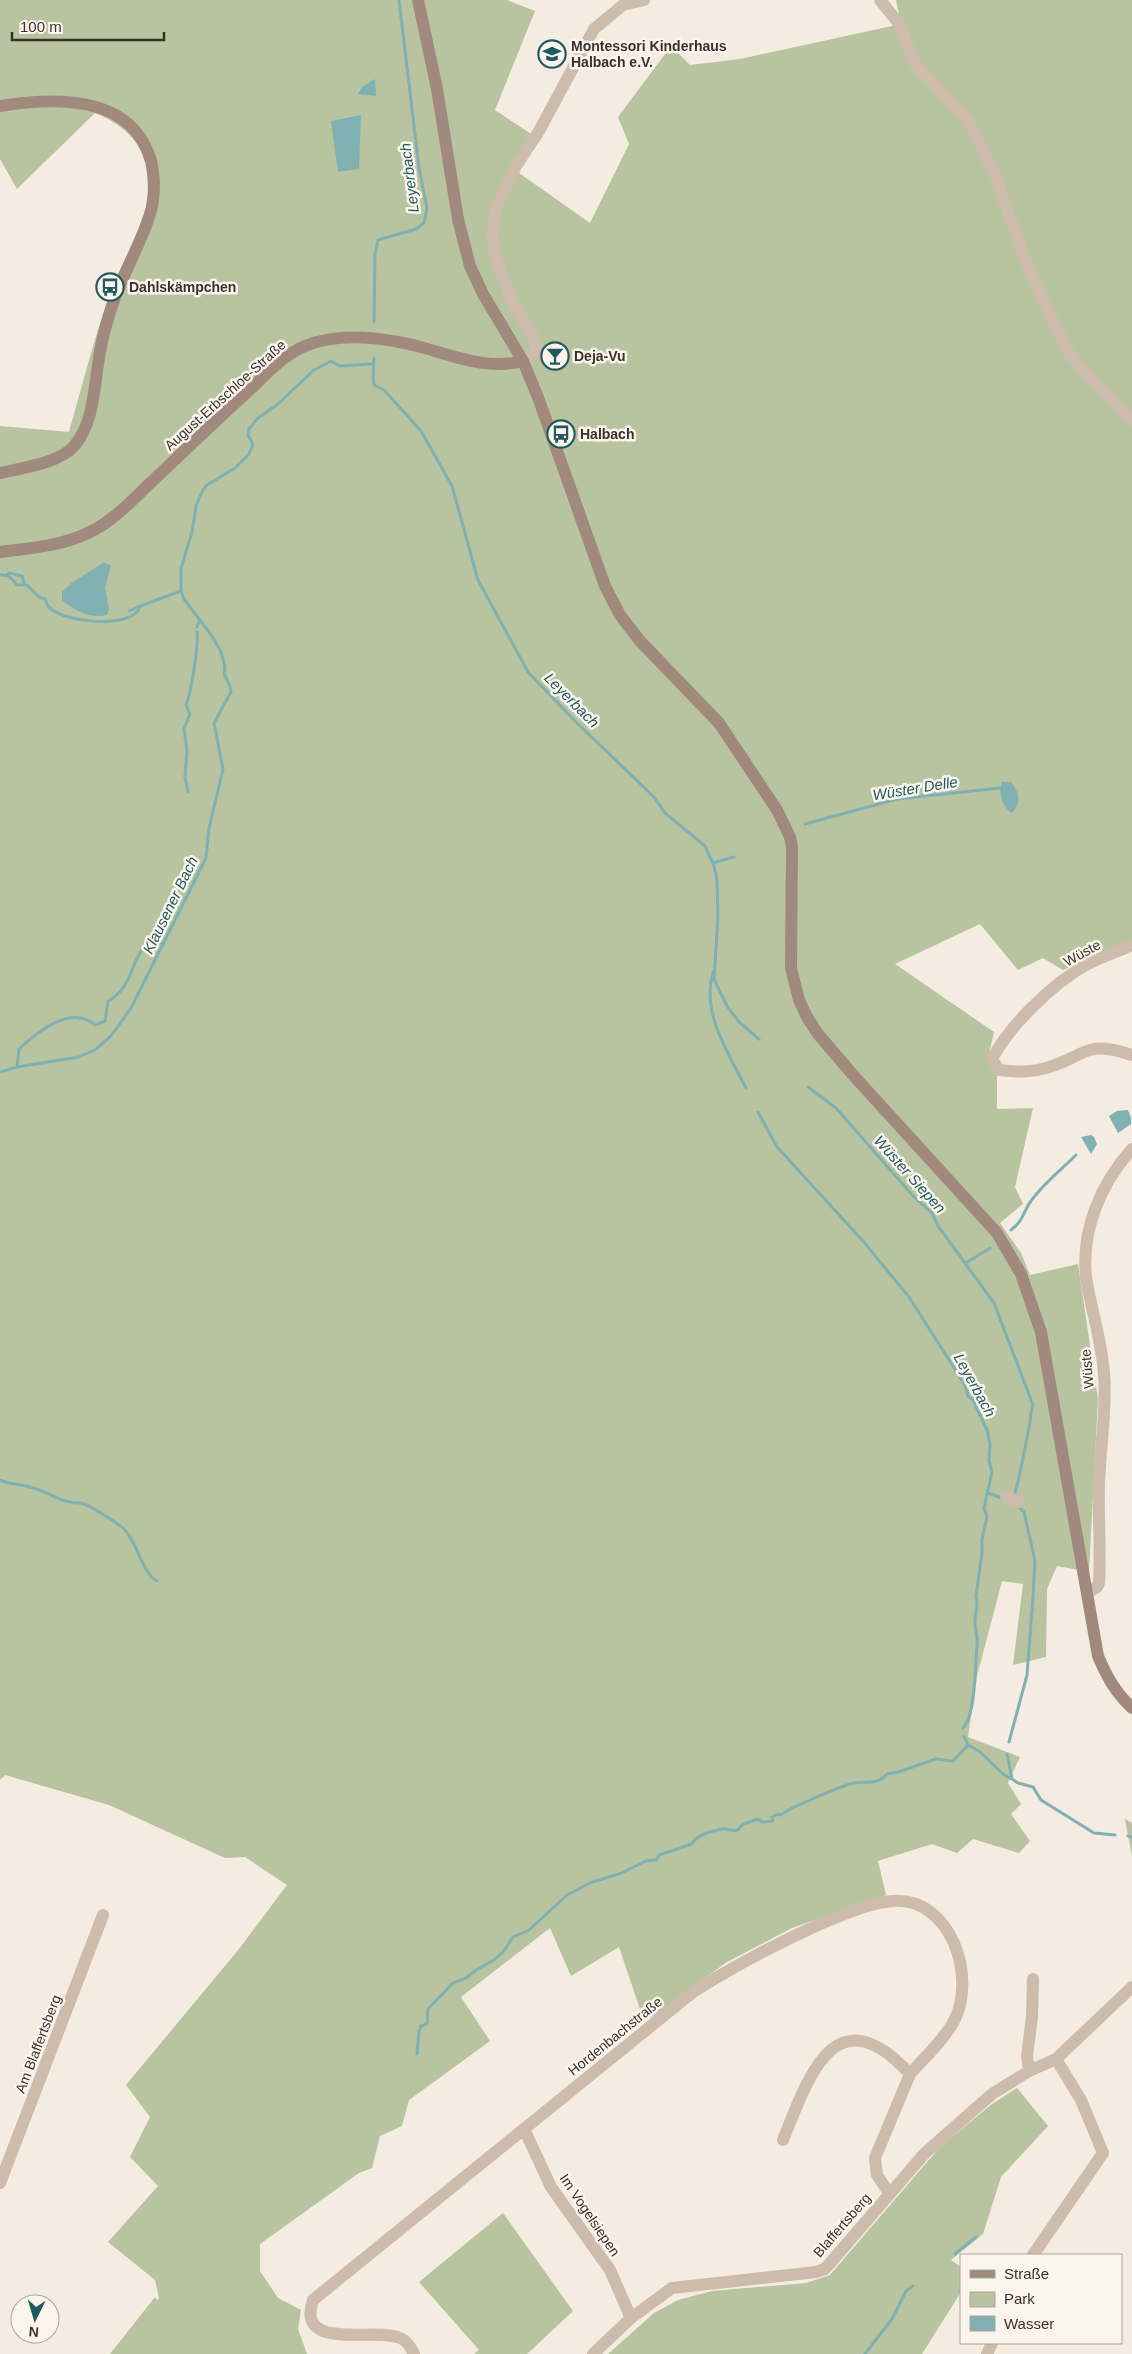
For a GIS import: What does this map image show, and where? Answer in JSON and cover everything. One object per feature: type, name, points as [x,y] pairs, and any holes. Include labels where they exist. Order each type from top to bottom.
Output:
[{"type":"main road","points":[[418,0],[437,89],[463,243],[483,294],[523,361],[552,433],[605,586],[620,615],[640,641],[720,723],[750,767],[786,827],[792,847],[791,968],[799,1000],[807,1017],[818,1034],[853,1075],[997,1233],[1021,1274],[1041,1332],[1098,1656],[1107,1679],[1132,1708]]},
{"type":"main road","points":[[0,106],[43,100],[73,102],[112,113],[138,132],[146,145],[152,167],[154,191],[150,212],[111,310],[100,350],[89,418],[82,434],[73,448],[57,457],[0,473]]},
{"type":"main road","name":"August-Erbschloe-Straße","points":[[0,552],[49,545],[90,532],[123,509],[287,357],[309,345],[323,340],[341,338],[378,340],[411,345],[483,364],[498,365],[523,361]]},
{"type":"street","points":[[523,361],[535,355],[535,340],[512,301],[492,243],[492,226],[500,197],[594,29],[621,2],[644,0]]},
{"type":"street","points":[[880,0],[900,25],[914,62],[962,114],[974,131],[998,180],[1026,263],[1068,351],[1078,364],[1132,420]]},
{"type":"street","name":"Wüste","points":[[1132,945],[1086,965],[1059,984],[1020,1021],[992,1059],[999,1070],[1010,1071],[1047,1068],[1092,1048],[1108,1049],[1132,1055]]},
{"type":"street","name":"Wüste","points":[[1087,1593],[1097,1587],[1099,1582],[1098,1517],[1104,1374],[1096,1316],[1087,1279],[1086,1250],[1094,1212],[1106,1184],[1132,1149]]},
{"type":"street","points":[[1006,1496],[1019,1502]]},
{"type":"street","name":"Hordenbachstraße","points":[[414,2354],[410,2345],[402,2338],[330,2334],[320,2330],[313,2322],[311,2308],[314,2300],[693,1992],[740,1962],[839,1916],[890,1901],[908,1902],[928,1910],[944,1926],[954,1943],[963,1981],[961,2000],[954,2021],[942,2040],[910,2074],[875,2158],[877,2174],[889,2193]]},
{"type":"street","name":"Am Blaffertsberg","points":[[0,2183],[103,1915]]},
{"type":"street","points":[[1030,2071],[1027,2056],[1032,2017],[1033,1979]]},
{"type":"street","name":"Blaffertsberg","points":[[593,2354],[631,2318],[672,2288],[816,2272],[825,2269],[925,2153],[992,2094],[1030,2071],[1056,2059],[1132,1987]]},
{"type":"street","points":[[783,2140],[808,2079],[830,2050],[843,2043],[857,2040],[883,2048],[910,2074]]},
{"type":"street","points":[[1033,2254],[1103,2153],[1102,2146],[1082,2100],[1056,2059]]},
{"type":"street","name":"Im Vogelsiepen","points":[[524,2129],[551,2186],[610,2270],[631,2318]]},
{"type":"green space","points":[[0,0],[507,0],[535,11],[495,110],[531,134],[512,168],[590,223],[629,144],[618,117],[671,46],[690,65],[740,59],[901,24],[896,0],[1132,0],[1132,942],[1063,970],[1043,958],[1018,970],[980,924],[895,964],[994,1032],[988,1058],[997,1068],[997,1109],[1033,1108],[1015,1187],[1023,1204],[1000,1223],[1021,1253],[1030,1275],[1078,1264],[1098,1399],[1089,1572],[1057,1566],[1047,1589],[1046,1657],[1013,1665],[1023,1584],[1002,1581],[977,1676],[968,1737],[1020,1757],[1008,1783],[1021,1804],[1011,1814],[1030,1841],[1019,1853],[973,1839],[957,1853],[932,1844],[878,1861],[886,1895],[792,1928],[727,1962],[669,2004],[791,1937],[644,2021],[619,1947],[571,1976],[550,1928],[461,1997],[490,2041],[409,2100],[402,2126],[380,2136],[372,2168],[359,2173],[260,2244],[260,2271],[278,2298],[301,2310],[298,2329],[307,2354],[110,2354],[155,2297],[157,2300],[159,2298],[155,2280],[108,2242],[158,2186],[130,2157],[150,2117],[126,2085],[239,1949],[287,1885],[245,1857],[225,1858],[109,1805],[5,1775],[0,1780],[0,426],[69,432],[103,314],[117,276],[144,217],[149,183],[147,167],[135,141],[124,130],[95,113],[17,189],[0,159]]},
{"type":"green space","points":[[1125,1819],[1132,1823],[1132,1856]]},
{"type":"green space","points":[[1017,2088],[1048,2126],[1001,2177],[983,2234],[951,2260],[960,2266],[960,2294],[922,2354],[608,2354],[654,2313],[678,2300],[712,2291],[806,2283],[830,2275],[940,2147],[992,2104]]},
{"type":"green space","points":[[503,2213],[573,2311],[527,2354],[474,2354],[479,2350],[419,2282]]},
{"type":"water","points":[[375,79],[376,96],[358,94],[362,87]]},
{"type":"water","points":[[361,115],[359,169],[338,172],[331,121]]},
{"type":"water","points":[[104,562],[111,566],[105,587],[109,609],[107,615],[94,616],[83,613],[72,608],[62,600],[62,592],[70,584]]},
{"type":"water","points":[[1002,782],[1011,782],[1018,794],[1018,802],[1012,813],[1002,799],[1000,791]]},
{"type":"water","points":[[1128,1110],[1131,1124],[1118,1133],[1109,1116],[1117,1111]]},
{"type":"water","points":[[1091,1135],[1097,1144],[1091,1154],[1081,1137]]},
{"type":"waterway","name":"Leyerbach","points":[[374,322],[375,254],[378,240],[416,229],[424,223],[427,208],[419,168],[399,0]]},
{"type":"waterway","name":"Leyerbach","points":[[374,358],[374,385],[384,390],[421,431],[452,486],[478,580],[528,672],[575,721],[654,797],[665,813],[705,846],[714,866],[717,880],[718,917],[714,979],[727,1006],[739,1022],[759,1039]]},
{"type":"waterway","name":"Klausener Bach","points":[[0,1072],[17,1067],[79,1057],[96,1049],[111,1036],[131,1008],[206,858],[209,828],[223,769],[214,723],[231,692],[224,674],[225,666],[221,652],[212,636],[184,599],[181,591],[181,568],[192,532],[196,506],[203,490],[207,485],[235,468],[249,454],[253,444],[248,435],[249,429],[258,418],[277,405],[314,370],[331,361],[340,366],[372,364]]},
{"type":"waterway","points":[[7,575],[9,573],[22,576],[24,583]]},
{"type":"waterway","points":[[0,575],[8,576],[17,585],[27,585],[39,597],[45,599],[48,606],[55,612],[82,620],[112,621],[125,619],[135,614],[140,606],[181,591]]},
{"type":"waterway","points":[[129,611],[140,606]]},
{"type":"waterway","name":"Klausener Bach","points":[[197,627],[200,620]]},
{"type":"waterway","points":[[188,792],[185,777],[187,750],[184,729],[190,714],[186,705],[194,668],[197,632]]},
{"type":"waterway","name":"Wüster Delle","points":[[805,824],[897,799],[1000,788]]},
{"type":"waterway","name":"Wüster Delle","points":[[713,863],[734,857]]},
{"type":"waterway","points":[[17,1067],[19,1049],[45,1028],[65,1019],[86,1019],[95,1025],[105,1021],[108,1001],[123,988],[144,946],[151,939],[164,944]]},
{"type":"waterway","points":[[713,972],[710,987],[713,1017],[724,1046],[746,1088]]},
{"type":"waterway","name":"Leyerbach","points":[[808,1087],[836,1108],[914,1197],[932,1213],[938,1226],[994,1303],[1033,1405],[1021,1471],[1014,1496]]},
{"type":"waterway","name":"Leyerbach","points":[[758,1112],[777,1147],[863,1241],[909,1297],[965,1385],[968,1396],[973,1400],[987,1430],[990,1444],[989,1461],[992,1472],[984,1508],[987,1517],[982,1539],[976,1596],[975,1622],[977,1642],[973,1701],[963,1728]]},
{"type":"waterway","name":"Wüster Siepen","points":[[1011,1230],[1019,1223],[1028,1205],[1036,1195],[1076,1155]]},
{"type":"waterway","name":"Wüster Siepen","points":[[966,1263],[990,1248]]},
{"type":"waterway","points":[[0,1480],[34,1488],[64,1501],[84,1504],[103,1514],[125,1530],[148,1572],[157,1581]]},
{"type":"waterway","points":[[988,1493],[1002,1498]]},
{"type":"waterway","name":"Leyerbach","points":[[1009,1742],[1027,1675],[1035,1561],[1024,1512],[1019,1507]]},
{"type":"waterway","points":[[964,1736],[968,1745],[980,1752],[1004,1775],[1012,1779]]},
{"type":"waterway","points":[[417,2054],[419,2031],[421,2026],[427,2024],[428,2009],[453,1983],[466,1978],[494,1960],[503,1952],[513,1937],[529,1930],[567,1895],[592,1882],[619,1874],[646,1861],[656,1860],[659,1855],[692,1844],[701,1835],[709,1832],[724,1829],[738,1830],[742,1825],[758,1819],[762,1822],[773,1821],[772,1817],[778,1814],[781,1815],[801,1804],[847,1785],[874,1782],[887,1774],[936,1759],[953,1761],[968,1745]]},
{"type":"waterway","name":"Leyerbach","points":[[1007,1754],[1012,1779],[1018,1783],[1033,1787],[1041,1800],[1094,1833],[1115,1835]]},
{"type":"waterway","name":"Leyerbach","points":[[1128,1836],[1132,1837]]},
{"type":"waterway","points":[[955,2254],[976,2237]]},
{"type":"waterway","points":[[865,2354],[892,2319],[906,2291],[913,2286]]},
{"type":"place","name":"Montessori Kinderhaus Halbach e.V.","points":[[552,54]]},
{"type":"place","name":"Dahlskämpchen","points":[[110,287]]},
{"type":"place","name":"Deja-Vu","points":[[555,356]]},
{"type":"place","name":"Halbach","points":[[561,434]]}]
